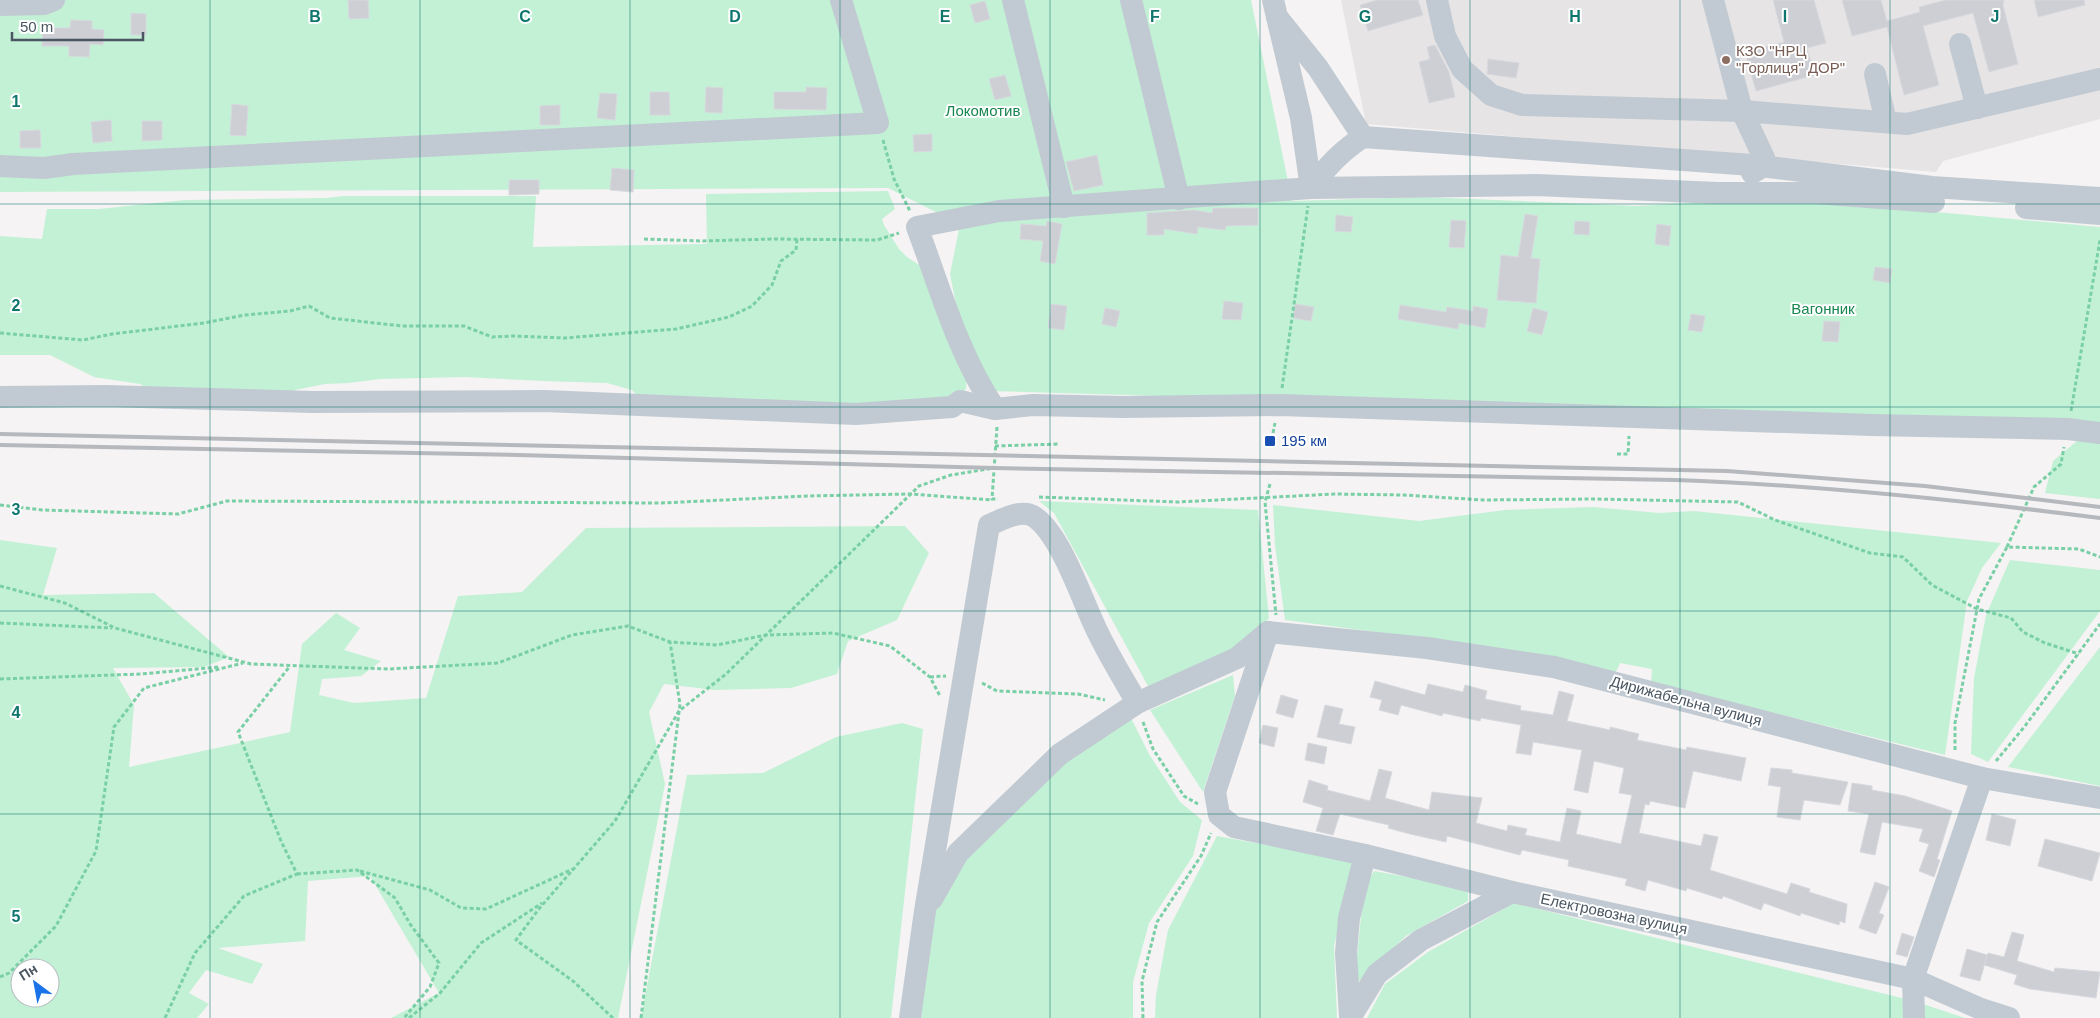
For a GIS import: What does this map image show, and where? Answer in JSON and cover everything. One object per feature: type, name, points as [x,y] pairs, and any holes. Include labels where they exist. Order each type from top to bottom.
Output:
[{"type":"street","points":[[0,5],[44,4],[54,0]]},
{"type":"street","points":[[0,166],[44,168],[73,164],[878,123],[841,0]]},
{"type":"street","points":[[1013,0],[1064,207]]},
{"type":"street","points":[[1131,0],[1179,199]]},
{"type":"street","points":[[1437,0],[1445,36],[1462,70],[1491,96],[1522,105],[1742,111],[1907,124],[2100,78]]},
{"type":"street","points":[[1713,0],[1742,111],[1764,158],[1764,166]]},
{"type":"street","points":[[1275,8],[1301,118],[1311,188]]},
{"type":"street","points":[[1275,8],[1318,68],[1363,137]]},
{"type":"street","points":[[1960,44],[1977,108]]},
{"type":"street","points":[[1875,74],[1886,122]]},
{"type":"street","points":[[1311,188],[1324,169],[1344,149],[1363,137],[1764,166],[1932,187],[2100,198]]},
{"type":"street","points":[[1718,192],[1764,166]]},
{"type":"street","points":[[995,409],[979,385],[950,318],[917,227],[998,211],[1311,188],[1537,185],[1718,192],[1815,193],[2100,214]]},
{"type":"street","points":[[0,397],[106,396],[312,402],[545,401],[856,414],[952,406],[960,401],[995,409],[1033,405],[1124,407],[1280,405],[1872,425],[2068,429],[2100,433]]},
{"type":"street","points":[[910,1018],[925,911],[989,525],[1015,514],[1031,515],[1047,528],[1078,583],[1093,623],[1136,703]]},
{"type":"street","points":[[925,911],[958,853],[1060,754],[1136,703],[1237,658],[1268,632]]},
{"type":"street","points":[[1219,815],[1215,792],[1268,632]]},
{"type":"street","name":"Дирижабельна вулиця","points":[[1268,632],[1427,648],[1554,667],[1982,778],[2100,798]]},
{"type":"street","points":[[1914,1018],[1913,979],[1982,778]]},
{"type":"street","name":"Електровозна вулиця","points":[[1219,815],[1234,826],[1365,855],[1512,892],[1913,979],[2009,1018]]},
{"type":"street","points":[[1350,1017],[1346,953],[1349,918],[1365,855]]},
{"type":"street","points":[[1350,1017],[1377,974],[1414,946],[1512,892]]},
{"type":"path","points":[[644,238],[701,240],[877,240],[917,227],[894,179],[878,123]]},
{"type":"path","points":[[1280,405],[1295,287],[1311,188]]},
{"type":"path","points":[[0,333],[83,340],[112,334],[204,323],[245,315],[290,311],[309,306],[330,318],[402,326],[464,326],[492,337],[564,338],[676,329],[729,317],[752,306],[772,284],[781,261],[796,250],[797,239]]},
{"type":"path","points":[[1955,771],[1956,723],[1979,599],[2007,546],[2034,487],[2061,464],[2100,240]]},
{"type":"path","points":[[989,525],[996,446],[997,426],[995,409]]},
{"type":"path","points":[[996,446],[1059,444]]},
{"type":"path","points":[[1617,454],[1628,454]]},
{"type":"path","points":[[613,1018],[573,981],[516,940],[546,901],[615,821],[679,711],[726,674],[919,486],[951,475],[994,468]]},
{"type":"path","points":[[1268,632],[1277,624],[1266,498],[1270,484]]},
{"type":"path","points":[[0,504],[42,510],[178,514],[227,501],[661,503],[807,496],[911,494],[1001,499]]},
{"type":"path","points":[[1035,497],[1178,502],[1334,494],[1484,500],[1595,499],[1738,502],[1775,520],[1870,553],[1903,557],[1932,585],[1977,609],[2011,618],[2023,632],[2045,643],[2079,654]]},
{"type":"path","points":[[2007,546],[2079,549],[2100,557]]},
{"type":"path","points":[[0,586],[65,603],[115,628],[251,664],[388,669],[498,663],[572,635],[628,626],[670,642],[716,644],[766,635],[833,633],[890,646],[930,677],[956,725]]},
{"type":"path","points":[[0,623],[115,628]]},
{"type":"path","points":[[1982,778],[2025,726],[2100,624]]},
{"type":"path","points":[[641,1018],[680,704],[670,642]]},
{"type":"path","points":[[0,977],[9,973],[56,926],[96,851],[114,727],[144,688],[244,662]]},
{"type":"path","points":[[0,679],[141,674],[230,666]]},
{"type":"path","points":[[291,666],[238,732],[281,842],[297,874]]},
{"type":"path","points":[[930,677],[964,674],[997,691],[1078,694],[1100,700],[1136,703],[1153,749],[1184,796],[1219,815],[1200,856],[1158,922],[1142,981],[1143,1018]]},
{"type":"path","points":[[165,1018],[195,952],[244,896],[297,874],[357,870],[430,890],[461,908],[486,909],[574,868]]},
{"type":"path","points":[[357,870],[395,898],[410,924],[439,963],[430,987],[404,1018]]},
{"type":"path","points":[[409,1018],[440,993],[480,943],[546,901]]},
{"type":"shaded area","name":"КЗО \"НРЦ \"Горлиця\" ДОР\"","points":[[1341,0],[2100,0],[2100,119],[1943,161],[1936,172],[1366,124]]},
{"type":"green space","points":[[0,0],[1251,0],[1292,201],[1424,197],[1637,206],[1741,200],[1837,203],[2100,227],[2100,424],[991,391],[962,335],[950,274],[960,224],[888,188],[0,192]]},
{"type":"green space","points":[[888,191],[895,209],[882,219],[884,225],[899,249],[907,257],[930,272],[967,377],[966,388],[962,396],[915,407],[647,406],[632,390],[607,383],[465,377],[380,379],[325,384],[295,390],[287,397],[158,394],[140,384],[94,377],[50,355],[0,355],[0,236],[42,239],[47,209],[99,209],[185,200],[325,198],[344,196],[536,196],[533,247],[707,244],[706,194]]},
{"type":"green space","points":[[2077,441],[2100,442],[2100,499],[2045,493],[2053,461]]},
{"type":"green space","points":[[1039,501],[1258,510],[1269,618],[1257,633],[1209,665],[1148,686],[1054,513]]},
{"type":"green space","points":[[1273,505],[1419,521],[1505,510],[1593,507],[1659,513],[1694,511],[2001,543],[1982,568],[1967,601],[1945,755],[1651,683],[1652,669],[1620,663],[1614,676],[1421,638],[1285,620],[1275,545]]},
{"type":"green space","points":[[905,526],[929,553],[897,620],[848,641],[837,674],[791,688],[715,690],[664,684],[649,712],[665,784],[618,1018],[391,1018],[439,993],[370,876],[308,881],[305,941],[218,948],[263,964],[252,984],[206,970],[189,993],[209,1004],[197,1018],[0,1018],[0,540],[57,548],[43,595],[154,593],[229,657],[204,667],[113,668],[134,705],[129,767],[290,732],[302,644],[336,613],[360,628],[344,650],[381,661],[361,676],[322,679],[319,695],[354,703],[426,698],[458,596],[522,592],[586,528]]},
{"type":"green space","points":[[2010,560],[2100,570],[2100,611],[1988,762],[1971,754],[1974,678],[1986,615]]},
{"type":"green space","points":[[2100,647],[2100,786],[2008,767]]},
{"type":"green space","points":[[1233,675],[1235,696],[1203,792],[1150,710]]},
{"type":"green space","points":[[1130,716],[1149,754],[1180,802],[1202,820],[1193,856],[1149,923],[1133,982],[1133,1018],[921,1018],[934,913],[964,861],[1067,759]]},
{"type":"green space","points":[[902,723],[923,729],[891,1018],[641,1018],[687,775],[763,773],[836,737]]},
{"type":"green space","points":[[1217,836],[1355,861],[1334,946],[1337,1018],[1155,1018],[1156,995],[1168,930]]},
{"type":"green space","points":[[1374,871],[1468,888],[1468,901],[1406,936],[1354,986],[1364,887]]},
{"type":"green space","points":[[1514,903],[1914,1001],[1965,1018],[1367,1018],[1385,984],[1428,952]]},
{"type":"building","points":[[348,0],[368,0],[369,18],[349,19]]},
{"type":"building","points":[[1377,0],[1418,0],[1423,15],[1368,31],[1360,5]]},
{"type":"building","points":[[1773,0],[1814,0],[1826,43],[1807,48],[1815,75],[1756,91],[1745,52],[1784,42]]},
{"type":"building","points":[[1842,0],[1881,0],[1887,21],[1920,12],[1919,7],[1946,0],[2004,0],[2003,5],[2018,64],[1989,72],[1973,13],[1923,26],[1939,85],[1904,95],[1887,27],[1852,36]]},
{"type":"building","points":[[2034,0],[2084,0],[2085,5],[2038,17]]},
{"type":"building","points":[[985,1],[990,19],[975,23],[970,5]]},
{"type":"building","points":[[131,13],[146,14],[146,35],[131,35]]},
{"type":"building","points":[[71,20],[92,21],[92,29],[104,30],[103,45],[90,44],[89,57],[69,56],[69,46],[42,46],[43,28],[70,28]]},
{"type":"building","points":[[1435,45],[1449,72],[1455,97],[1429,103],[1419,62],[1430,59],[1427,47]]},
{"type":"building","points":[[1488,59],[1519,63],[1516,78],[1487,74]]},
{"type":"building","points":[[1005,75],[1011,96],[995,100],[989,79]]},
{"type":"building","points":[[706,87],[723,88],[722,113],[705,112]]},
{"type":"building","points":[[806,87],[827,88],[826,110],[774,109],[774,92],[806,92]]},
{"type":"building","points":[[650,92],[669,92],[670,115],[650,115]]},
{"type":"building","points":[[600,93],[617,94],[615,120],[597,118]]},
{"type":"building","points":[[232,104],[248,106],[246,136],[230,135]]},
{"type":"building","points":[[560,105],[560,125],[540,125],[540,106]]},
{"type":"building","points":[[111,120],[112,141],[93,143],[91,122]]},
{"type":"building","points":[[142,121],[162,121],[162,140],[142,141]]},
{"type":"building","points":[[40,130],[41,148],[20,148],[20,131]]},
{"type":"building","points":[[932,134],[932,151],[914,152],[913,135]]},
{"type":"building","points":[[1097,155],[1103,185],[1074,191],[1066,162]]},
{"type":"building","points":[[612,168],[634,170],[633,192],[610,190]]},
{"type":"building","points":[[509,180],[539,180],[539,194],[509,195]]},
{"type":"building","points":[[1213,208],[1258,208],[1258,225],[1226,226],[1225,230],[1198,227],[1197,234],[1164,229],[1164,235],[1147,235],[1147,213],[1194,210],[1212,213]]},
{"type":"building","points":[[1525,214],[1538,216],[1531,258],[1540,259],[1536,303],[1497,300],[1501,255],[1518,257]]},
{"type":"building","points":[[1336,215],[1353,217],[1351,232],[1335,231]]},
{"type":"building","points":[[1451,220],[1466,221],[1464,248],[1449,247]]},
{"type":"building","points":[[1047,221],[1062,224],[1055,264],[1040,261],[1043,241],[1020,239],[1021,224],[1046,226]]},
{"type":"building","points":[[1575,221],[1590,222],[1589,235],[1574,234]]},
{"type":"building","points":[[1657,224],[1671,226],[1669,246],[1655,244]]},
{"type":"building","points":[[1875,267],[1892,269],[1890,283],[1873,280]]},
{"type":"building","points":[[1224,301],[1243,303],[1241,320],[1222,319]]},
{"type":"building","points":[[1051,304],[1067,306],[1064,330],[1048,328]]},
{"type":"building","points":[[1295,304],[1314,307],[1311,321],[1293,318]]},
{"type":"building","points":[[1400,305],[1446,312],[1447,307],[1473,311],[1473,306],[1488,309],[1485,328],[1459,323],[1458,329],[1398,319]]},
{"type":"building","points":[[1105,308],[1120,311],[1116,327],[1102,324]]},
{"type":"building","points":[[1533,308],[1548,312],[1542,335],[1527,331]]},
{"type":"building","points":[[1691,314],[1705,316],[1702,332],[1688,330]]},
{"type":"building","points":[[1824,321],[1840,322],[1838,342],[1822,341]]},
{"type":"building","points":[[1375,681],[1425,695],[1428,684],[1463,692],[1465,685],[1487,691],[1485,699],[1521,706],[1520,710],[1553,715],[1559,691],[1574,695],[1567,721],[1610,730],[1610,727],[1639,734],[1637,740],[1686,750],[1687,747],[1746,758],[1741,781],[1693,771],[1685,808],[1650,801],[1649,805],[1645,804],[1639,833],[1701,846],[1704,834],[1718,837],[1710,870],[1787,894],[1791,883],[1810,889],[1809,892],[1847,904],[1845,923],[1840,921],[1839,925],[1801,913],[1800,916],[1764,903],[1761,910],[1723,896],[1722,899],[1687,888],[1686,891],[1648,880],[1645,891],[1625,885],[1627,879],[1568,866],[1569,860],[1522,850],[1520,855],[1447,836],[1446,842],[1388,828],[1389,825],[1340,814],[1333,835],[1316,831],[1323,808],[1303,802],[1309,780],[1328,786],[1327,790],[1370,801],[1379,769],[1392,772],[1385,798],[1429,810],[1432,792],[1482,798],[1476,823],[1507,831],[1508,825],[1527,829],[1525,835],[1560,842],[1567,808],[1581,811],[1576,834],[1621,844],[1632,795],[1619,793],[1624,768],[1594,761],[1588,793],[1574,790],[1582,750],[1533,742],[1531,755],[1516,753],[1521,725],[1481,718],[1480,721],[1443,713],[1442,716],[1401,705],[1398,715],[1379,710],[1382,700],[1370,697]]},
{"type":"building","points":[[1281,695],[1298,700],[1293,718],[1276,713]]},
{"type":"building","points":[[1325,705],[1343,709],[1339,724],[1355,727],[1351,744],[1317,737]]},
{"type":"building","points":[[1263,725],[1278,728],[1274,747],[1259,743]]},
{"type":"building","points":[[1308,743],[1327,747],[1324,764],[1305,760]]},
{"type":"building","points":[[1771,768],[1792,770],[1792,773],[1848,782],[1840,805],[1804,800],[1800,820],[1777,817],[1781,787],[1768,785]]},
{"type":"building","points":[[1852,783],[1872,786],[1872,790],[1905,796],[1952,811],[1937,859],[1940,860],[1934,877],[1919,871],[1929,844],[1919,841],[1923,829],[1882,822],[1875,855],[1860,852],[1869,814],[1848,811]]},
{"type":"building","points":[[1992,814],[2016,820],[2010,846],[1986,840]]},
{"type":"building","points":[[2045,839],[2100,853],[2092,881],[2038,866]]},
{"type":"building","points":[[1875,882],[1889,887],[1879,913],[1884,915],[1876,934],[1859,928]]},
{"type":"building","points":[[2012,932],[2024,935],[2017,961],[2054,972],[2055,968],[2100,972],[2096,998],[2030,989],[2014,984],[2017,975],[1984,965],[1988,953],[2004,957]]},
{"type":"building","points":[[1902,933],[1914,937],[1907,957],[1896,954]]},
{"type":"building","points":[[1967,949],[1987,955],[1980,981],[1960,976]]},
{"type":"railway","points":[[0,434],[1727,471],[1925,486],[2100,507]]},
{"type":"railway","points":[[0,445],[518,455],[994,468],[1676,480],[1888,494],[2100,518]]},
{"type":"place","name":"КЗО \"НРЦ \"Горлиця\" ДОР\"","points":[[1726,60]]},
{"type":"place","name":"195 км","points":[[1270,441]]},
{"type":"park label","name":"Локомотив","points":[[983,111]]},
{"type":"park label","name":"Вагонник","points":[[1823,309]]}]
